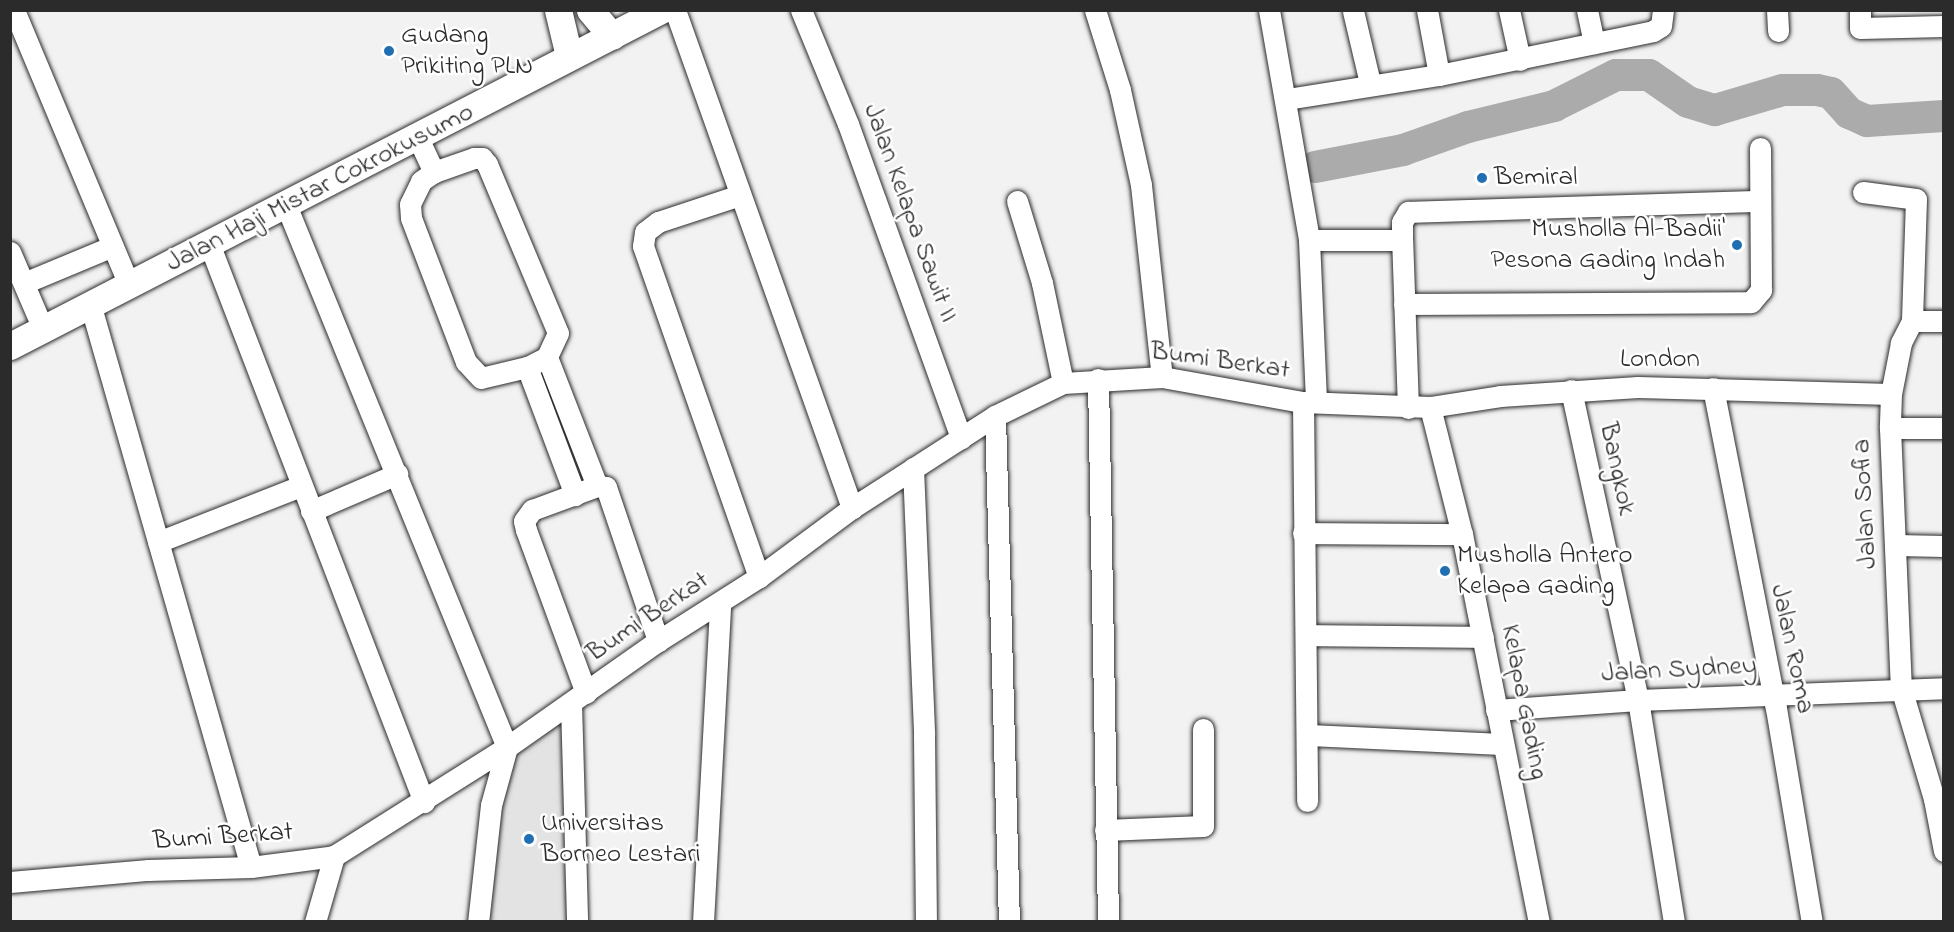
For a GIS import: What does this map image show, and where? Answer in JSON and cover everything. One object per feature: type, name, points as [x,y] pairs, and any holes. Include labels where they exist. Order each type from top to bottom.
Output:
[{"type":"main road","points":[[558,10],[569,56]]},
{"type":"main road","points":[[590,10],[612,36]]},
{"type":"main road","name":"Jalan Haji Mistar Cokrokusumo","points":[[10,346],[210,246],[418,138],[569,56],[661,10]]},
{"type":"street","points":[[14,10],[129,285]]},
{"type":"street","points":[[675,10],[852,508]]},
{"type":"street","name":"Jalan Kelapa Sawit II","points":[[801,10],[848,124],[961,438]]},
{"type":"street","points":[[1095,10],[1120,90],[1141,185],[1162,376]]},
{"type":"street","points":[[1269,10],[1287,99],[1310,247],[1310,402],[1303,533],[1309,735],[1307,801]]},
{"type":"street","points":[[1427,10],[1439,75]]},
{"type":"street","points":[[1509,10],[1520,60]]},
{"type":"street","points":[[1587,10],[1594,43]]},
{"type":"street","points":[[1287,99],[1370,83],[1439,75],[1520,60],[1653,31],[1661,26],[1663,10]]},
{"type":"street","points":[[1860,10],[1860,28],[1944,26]]},
{"type":"street","points":[[1353,11],[1370,83]]},
{"type":"street","points":[[418,138],[434,172]]},
{"type":"street","points":[[1404,304],[1751,302],[1761,290],[1760,148]]},
{"type":"street","points":[[474,158],[488,164],[556,323],[557,341],[548,357],[527,367],[481,378],[466,362],[411,218],[412,193],[434,172],[474,158]]},
{"type":"street","points":[[1863,192],[1916,199],[1912,321],[1944,321]]},
{"type":"street","points":[[740,195],[658,222],[645,232],[643,246],[759,577]]},
{"type":"street","points":[[1017,201],[1042,283],[1063,383]]},
{"type":"street","points":[[1408,408],[1402,222],[1412,210],[1760,201]]},
{"type":"street","points":[[286,205],[507,747],[491,806],[478,921]]},
{"type":"street","points":[[24,283],[113,246]]},
{"type":"street","points":[[210,246],[310,511],[424,802]]},
{"type":"street","points":[[1310,247],[1403,246]]},
{"type":"street","points":[[10,252],[43,329]]},
{"type":"street","points":[[91,307],[251,867]]},
{"type":"street","name":"Jalan Sofia","points":[[1912,321],[1901,343],[1891,394],[1890,428],[1901,688],[1934,799],[1944,851]]},
{"type":"street","points":[[548,357],[597,486]]},
{"type":"street","points":[[527,367],[574,495]]},
{"type":"street","name":"Bumi Berkat","points":[[10,882],[148,870],[251,867],[334,856],[424,802],[507,747],[658,641],[759,577],[852,508],[913,468],[995,416],[1063,383],[1162,376],[1310,402]]},
{"type":"street","points":[[1098,379],[1108,921]]},
{"type":"street","name":"London","points":[[1430,407],[1571,390],[1713,388],[1891,394]]},
{"type":"street","name":"Jalan Roma","points":[[1713,388],[1773,694],[1812,921]]},
{"type":"street","name":"Bangkok","points":[[1571,390],[1638,700],[1674,921]]},
{"type":"street","points":[[1310,402],[1408,408],[1430,407]]},
{"type":"street","name":"Kelapa Gading","points":[[1430,407],[1462,534],[1539,921]]},
{"type":"street","points":[[995,416],[1009,921]]},
{"type":"street","points":[[1890,428],[1944,428]]},
{"type":"street","points":[[913,468],[924,735],[926,921]]},
{"type":"street","points":[[310,511],[397,474]]},
{"type":"street","points":[[158,542],[301,486]]},
{"type":"street","points":[[577,921],[578,698],[524,521],[532,510],[597,486],[610,491],[658,641]]},
{"type":"street","points":[[1303,533],[1462,534]]},
{"type":"street","points":[[1896,545],[1944,546]]},
{"type":"street","points":[[703,921],[720,603]]},
{"type":"street","points":[[1306,634],[1483,637]]},
{"type":"street","name":"Jalan Sydney","points":[[1496,710],[1638,700],[1944,688]]},
{"type":"street","points":[[1105,830],[1203,825],[1203,729]]},
{"type":"street","points":[[1309,735],[1502,744]]},
{"type":"street","points":[[315,921],[334,856]]},
{"type":"shaded area","name":"Universitas Borneo Lestari","points":[[565,716],[567,921],[483,922],[488,877],[512,752]]},
{"type":"waterway","points":[[1315,167],[1403,150],[1468,127],[1554,106],[1616,75],[1649,75],[1688,102],[1715,110],[1783,90],[1817,90],[1831,93],[1849,113],[1867,121],[1944,116]]},
{"type":"place","name":"Gudang Prikiting PLN","points":[[389,51]]},
{"type":"place","name":"Bemiral","points":[[1482,178]]},
{"type":"place","name":"Musholla Al-Badii' Pesona Gading Indah","points":[[1737,245]]},
{"type":"place","name":"Musholla Antero Kelapa Gading","points":[[1445,571]]},
{"type":"place","name":"Universitas Borneo Lestari","points":[[529,839]]}]
